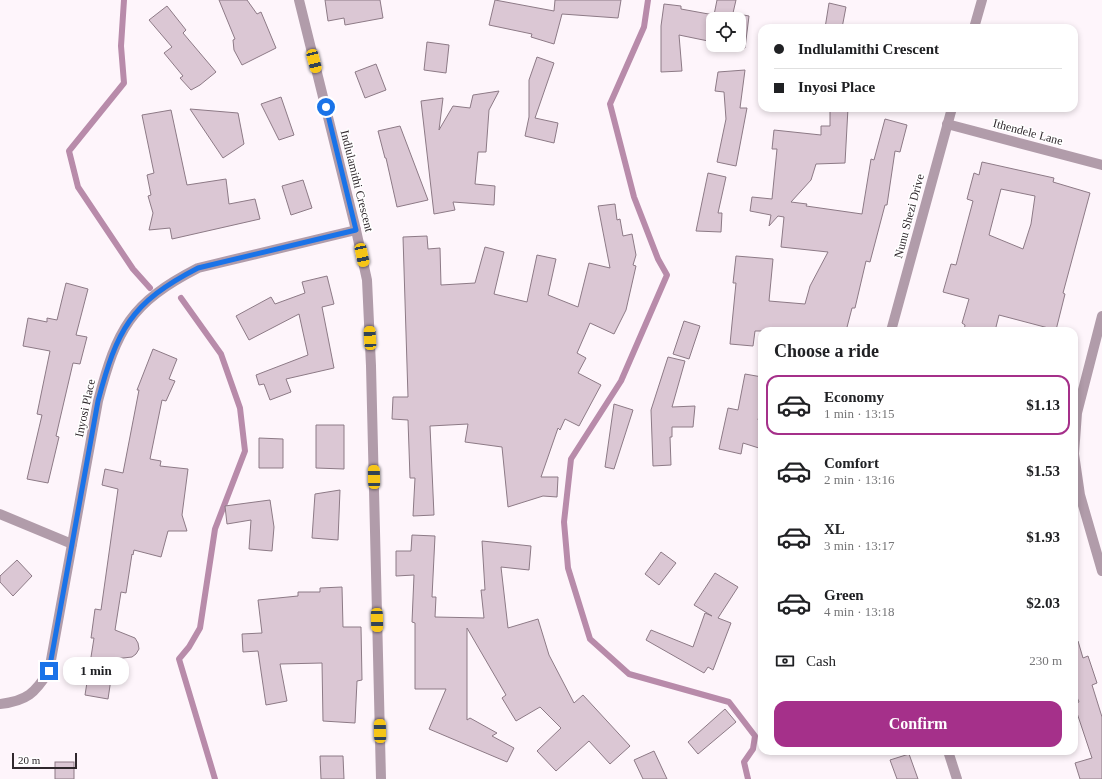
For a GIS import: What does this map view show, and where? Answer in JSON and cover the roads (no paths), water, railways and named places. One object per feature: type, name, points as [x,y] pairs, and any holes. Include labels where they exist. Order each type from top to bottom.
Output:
[{"type":"street","name":"Indlulamithi Crescent","points":[[298,0],[356,230],[367,280],[382,779]]},
{"type":"street","points":[[975,24],[982,0]]},
{"type":"street","name":"Nunu Shezi Drive","points":[[892,327],[951,112]]},
{"type":"street","name":"Ithendele Lane","points":[[948,124],[1102,165]]},
{"type":"street","name":"Inyosi Place","points":[[0,704],[11,703],[28,697],[37,689],[49,671],[98,401],[106,371],[119,336],[128,321],[153,295],[174,280],[198,268],[356,230]]},
{"type":"street","points":[[1078,409],[1102,316]]},
{"type":"street","points":[[1078,481],[1080,495],[1102,571]]},
{"type":"street","points":[[0,514],[72,544]]},
{"type":"street","points":[[949,755],[957,779]]},
{"type":"waterway","points":[[124,0],[121,46],[124,83],[69,151],[78,187],[133,269],[150,288]]},
{"type":"waterway","points":[[648,0],[644,27],[610,104],[634,197],[658,259],[667,275],[621,381],[571,459],[564,522],[568,568],[590,639],[629,674],[729,702],[755,736],[753,749],[744,762],[748,779]]},
{"type":"waterway","points":[[181,298],[221,354],[240,408],[245,451],[215,529],[200,628],[189,647],[179,659],[215,779]]}]
